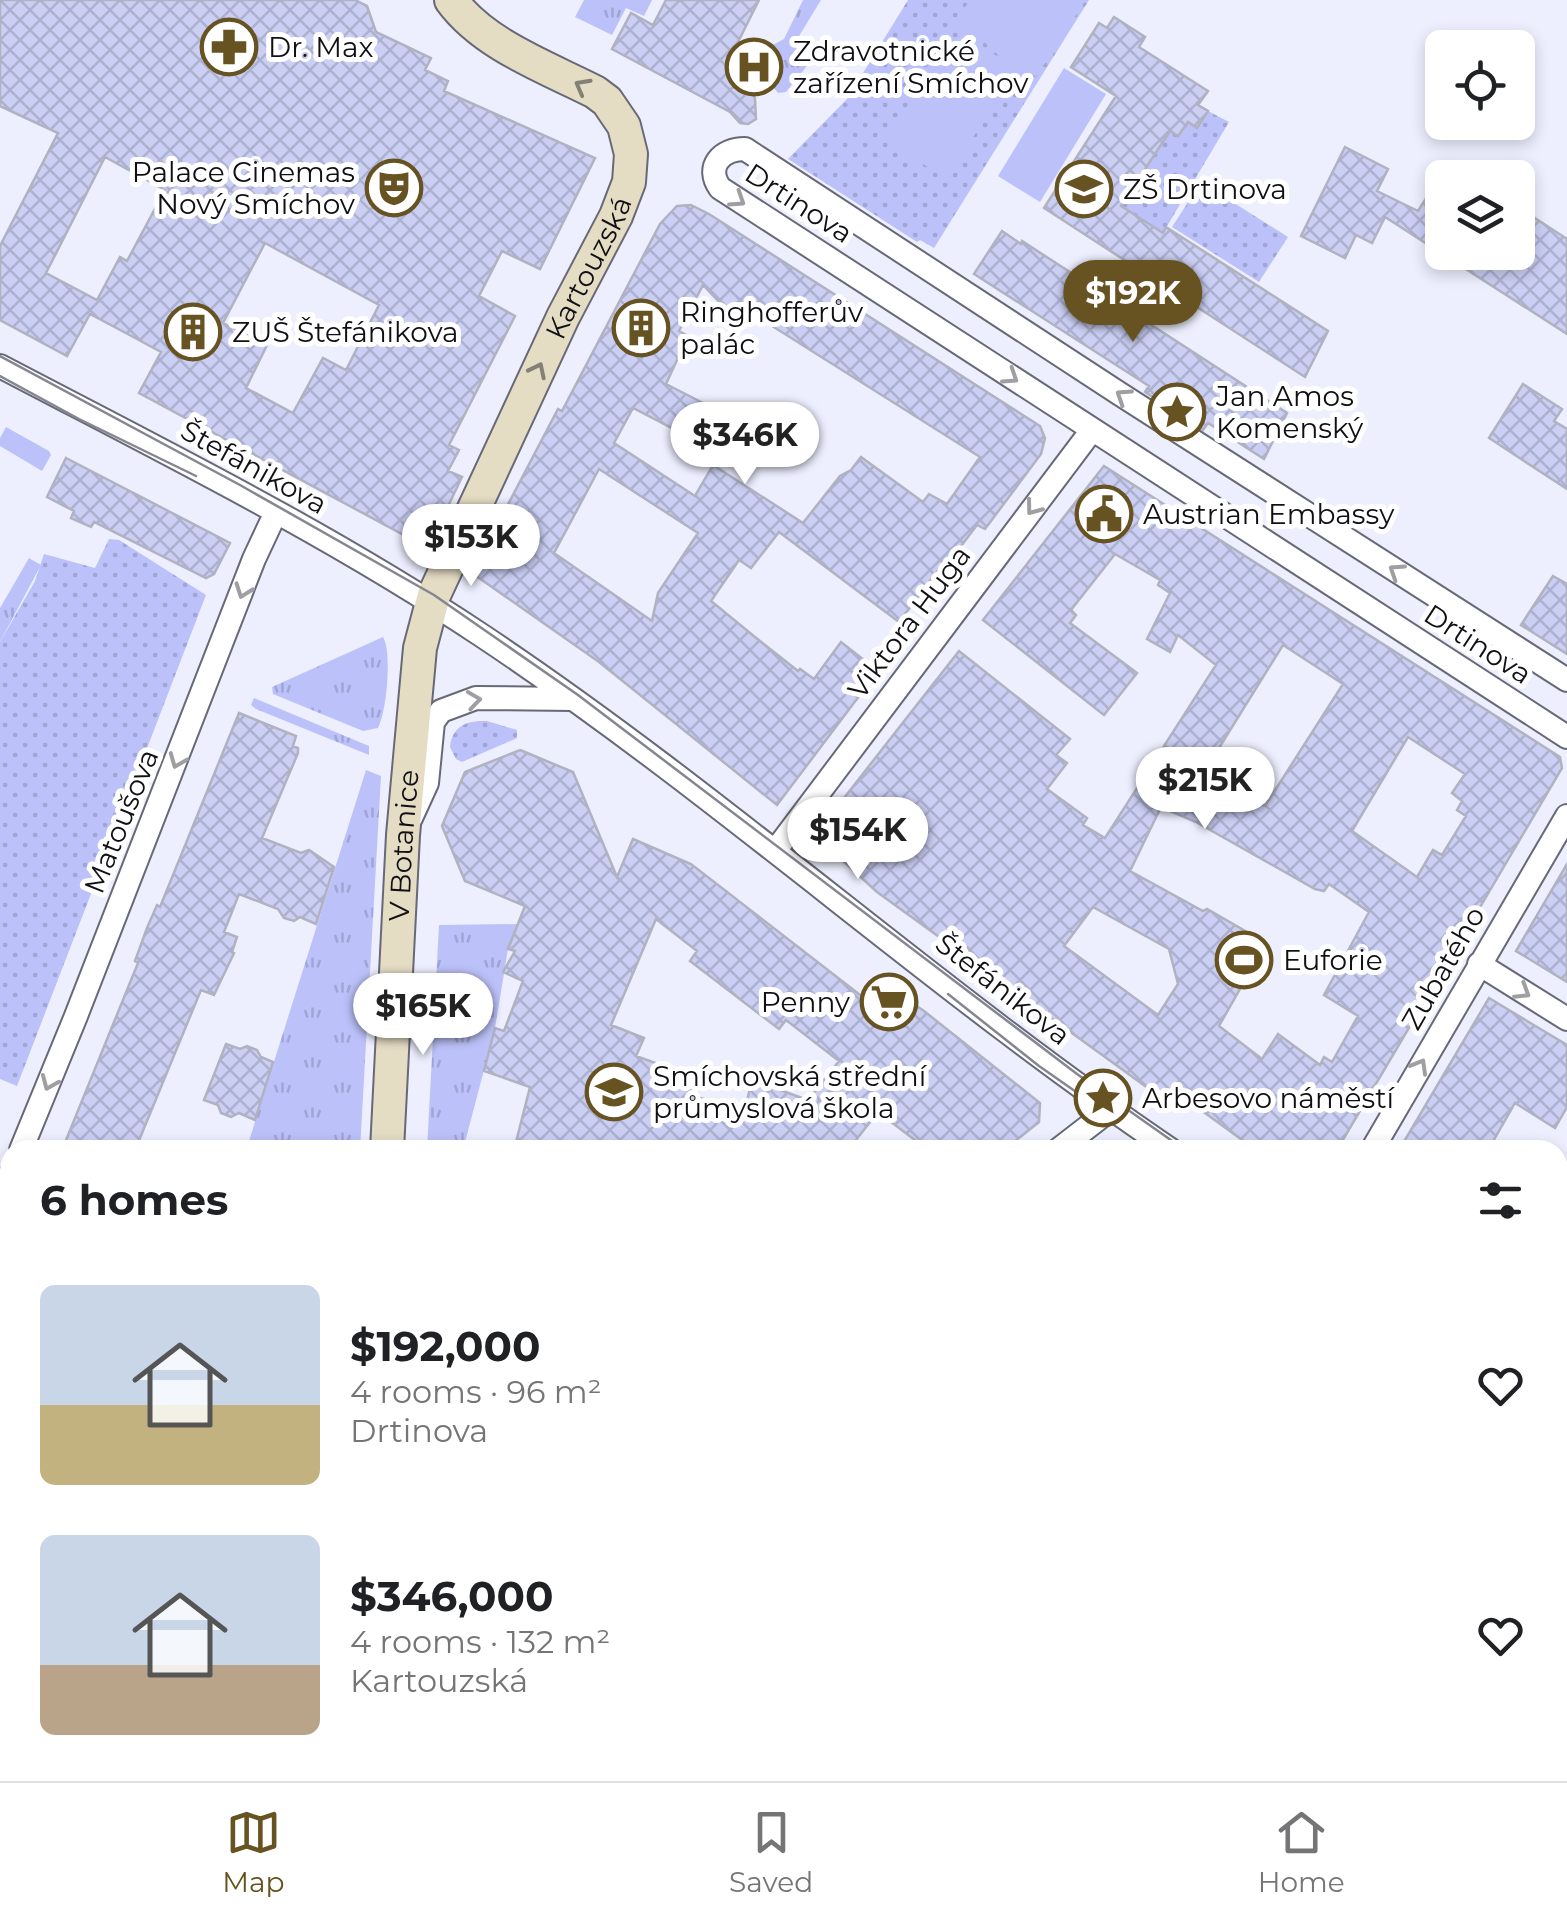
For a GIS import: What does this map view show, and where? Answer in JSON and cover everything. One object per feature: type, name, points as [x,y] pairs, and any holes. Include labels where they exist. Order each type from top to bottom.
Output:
[{"type":"main road","name":"Kartouzská","points":[[431,603],[513,422],[616,216],[631,168],[629,140],[607,102],[501,43],[463,16],[451,0]]},
{"type":"main road","name":"V Botanice","points":[[388,1140],[403,834],[418,664],[431,603]]},
{"type":"street","name":"Drtinova","points":[[1567,680],[745,149],[726,152],[718,160],[713,170],[720,188],[1567,737]]},
{"type":"street","name":"Štefánikova","points":[[0,366],[276,512],[431,603],[573,699],[1110,1109]]},
{"type":"street","name":"Viktora Huga","points":[[774,851],[1092,430]]},
{"type":"street","name":"Matoušova","points":[[24,1140],[276,512]]},
{"type":"street","points":[[403,834],[428,782],[434,722],[441,711],[476,698],[573,699]]},
{"type":"street","name":"Zubatého","points":[[1378,1140],[1567,816]]},
{"type":"street","points":[[1479,964],[1567,1019]]},
{"type":"street","points":[[1071,1140],[1110,1109],[1156,1140]]},
{"type":"green space","points":[[584,0],[652,0],[644,16],[626,8],[612,35],[575,17]]},
{"type":"green space","points":[[803,0],[821,0],[796,41],[815,56],[786,92],[778,93],[767,80],[765,49],[784,39]]},
{"type":"green space","points":[[908,0],[1089,0],[934,248],[917,242],[788,159],[847,99]]},
{"type":"green space","points":[[970,0],[1067,0],[1080,9],[1036,77],[955,23]]},
{"type":"green space","points":[[960,32],[1017,69],[946,179],[888,141]]},
{"type":"green space","points":[[1064,68],[1106,94],[1040,202],[998,176]]},
{"type":"green space","points":[[1208,111],[1229,122],[1163,233],[1106,196],[1138,181],[1170,131],[1179,136],[1188,122],[1197,128]]},
{"type":"green space","points":[[1201,182],[1288,237],[1259,282],[1172,227]]},
{"type":"green space","points":[[6,427],[49,451],[51,455],[42,471],[0,446]]},
{"type":"green space","points":[[109,539],[119,540],[206,595],[17,1086],[0,1079],[0,642],[35,581],[44,554],[95,568]]},
{"type":"green space","points":[[29,558],[41,565],[0,642],[0,608]]},
{"type":"green space","points":[[383,637],[387,681],[378,728],[363,731],[273,694],[272,687]]},
{"type":"green space","points":[[254,698],[369,746],[369,755],[256,709],[251,705]]},
{"type":"green space","points":[[487,721],[517,730],[517,738],[462,762],[456,759],[450,747],[457,729],[467,723]]},
{"type":"green space","points":[[366,770],[381,776],[361,1140],[249,1140]]},
{"type":"green space","points":[[518,924],[508,949],[495,1028],[466,1140],[428,1140],[439,925]]},
{"type":"building","points":[[0,0],[355,0],[367,6],[376,32],[431,58],[425,70],[448,81],[444,91],[595,158],[540,269],[502,251],[479,296],[515,316],[449,445],[459,450],[448,471],[462,477],[428,548],[139,393],[161,352],[137,339],[90,314],[67,356],[0,320],[0,246],[58,133],[0,106]],"holes":[[[105,157],[165,190],[127,261],[120,257],[97,300],[46,273]],[[265,243],[379,305],[346,370],[323,358],[293,413],[246,388],[267,345],[223,323]]]},
{"type":"building","points":[[666,0],[759,0],[727,64],[748,78],[756,119],[740,123],[730,112],[612,49],[631,13],[653,25]]},
{"type":"building","name":"ZŠ Drtinova","points":[[1114,17],[1145,37],[1139,47],[1208,91],[1198,105],[1208,111],[1197,128],[1188,122],[1178,136],[1170,131],[1121,206],[1163,233],[1166,227],[1328,331],[1305,377],[1044,208],[1116,96],[1071,67],[1099,23],[1107,28]]},
{"type":"building","points":[[1345,147],[1388,169],[1377,191],[1418,211],[1425,200],[1425,243],[1385,217],[1372,243],[1356,235],[1345,258],[1301,236]]},
{"type":"building","points":[[691,205],[709,214],[1040,426],[1045,438],[1041,454],[985,529],[977,525],[958,550],[955,548],[899,622],[779,532],[751,568],[739,560],[711,601],[755,637],[814,679],[841,642],[878,671],[777,805],[599,662],[472,573],[660,224],[677,206]],"holes":[[[703,285],[731,312],[742,307],[980,457],[947,504],[929,494],[923,502],[861,457],[840,476],[803,523],[713,465],[695,496],[614,443],[633,408],[720,453],[738,421],[666,384],[688,336],[679,331]],[[599,469],[698,533],[658,593],[652,621],[554,553]]]},
{"type":"building","points":[[1535,218],[1567,239],[1567,334],[1467,270],[1535,270]]},
{"type":"building","points":[[1002,231],[1287,413],[1264,459],[1208,423],[1203,430],[1145,392],[1149,386],[974,274]]},
{"type":"building","points":[[1523,384],[1562,409],[1554,421],[1567,429],[1567,489],[1489,438]]},
{"type":"building","points":[[66,458],[230,543],[214,574],[206,578],[94,522],[91,527],[71,518],[74,511],[47,497]]},
{"type":"building","points":[[1104,466],[1560,757],[1562,768],[1343,1140],[1242,1140],[1176,1092],[1170,1104],[877,892],[815,835],[959,651],[1070,739],[1056,755],[1067,763],[1047,789],[1087,818],[1083,825],[1105,838],[1216,665],[1178,635],[1170,652],[1147,639],[1170,593],[1158,585],[1160,580],[1115,554],[1071,610],[1076,615],[1070,623],[1137,673],[1104,715],[983,620]],"holes":[[[1283,645],[1343,684],[1265,806],[1201,777]],[[1408,737],[1465,774],[1452,793],[1462,801],[1457,810],[1466,816],[1442,855],[1433,850],[1417,877],[1352,831]],[[1161,807],[1196,822],[1315,889],[1324,891],[1329,884],[1369,912],[1324,995],[1358,1016],[1332,1062],[1324,1057],[1320,1065],[1278,1034],[1262,1059],[1219,1026],[1266,943],[1130,871]],[[1093,907],[1169,949],[1178,984],[1158,1015],[1064,946]]]},
{"type":"building","points":[[1553,576],[1567,584],[1567,654],[1521,625]]},
{"type":"building","points":[[239,713],[296,736],[293,746],[298,753],[262,838],[301,853],[309,850],[334,867],[316,924],[300,917],[294,921],[284,918],[278,909],[239,894],[224,932],[237,937],[234,953],[214,995],[201,990],[139,1140],[66,1140],[138,963],[135,961],[147,928],[157,905],[160,907]]},
{"type":"building","points":[[520,750],[573,772],[617,877],[633,839],[691,864],[864,998],[879,980],[924,1011],[1040,1103],[1039,1122],[1016,1140],[915,1140],[878,1112],[856,1140],[517,1140],[530,1087],[484,1071],[495,1028],[504,1031],[523,981],[503,972],[515,951],[508,949],[525,906],[465,881],[442,826],[465,772]],"holes":[[[656,919],[697,951],[690,961],[779,1029],[786,1020],[839,1061],[808,1100],[752,1080],[744,1113],[692,1095],[696,1085],[681,1079],[683,1073],[636,1056],[644,1038],[611,1025]]]},
{"type":"building","points":[[1567,864],[1567,982],[1516,951]]},
{"type":"building","points":[[1489,998],[1567,1045],[1567,1107],[1555,1128],[1515,1103],[1494,1140],[1405,1140]]},
{"type":"building","points":[[226,1044],[240,1049],[247,1046],[273,1062],[255,1120],[239,1113],[231,1117],[221,1113],[218,1105],[204,1100]]},
{"type":"tram line","points":[[0,356],[434,595],[578,695],[1077,1074],[1171,1140]]},
{"type":"tram line","points":[[0,376],[196,476]]},
{"type":"tram line","points":[[948,994],[1112,1117]]},
{"type":"place","name":"Dr. Max","points":[[229,47]]},
{"type":"place","name":"Zdravotnické zařízení Smíchov","points":[[754,67]]},
{"type":"place","name":"Palace Cinemas Nový Smíchov","points":[[394,188]]},
{"type":"place","name":"ZŠ Drtinova","points":[[1084,189]]},
{"type":"place","name":"Ringhofferův palác","points":[[641,328]]},
{"type":"place","name":"ZUŠ Štefánikova","points":[[193,332]]},
{"type":"place","name":"Jan Amos Komenský","points":[[1177,412]]},
{"type":"place","name":"Austrian Embassy","points":[[1104,514]]},
{"type":"place","name":"Euforie","points":[[1244,960]]},
{"type":"place","name":"Penny","points":[[889,1002]]},
{"type":"place","name":"Smíchovská střední průmyslová škola","points":[[614,1092]]},
{"type":"place","name":"Arbesovo náměstí","points":[[1103,1098]]}]
